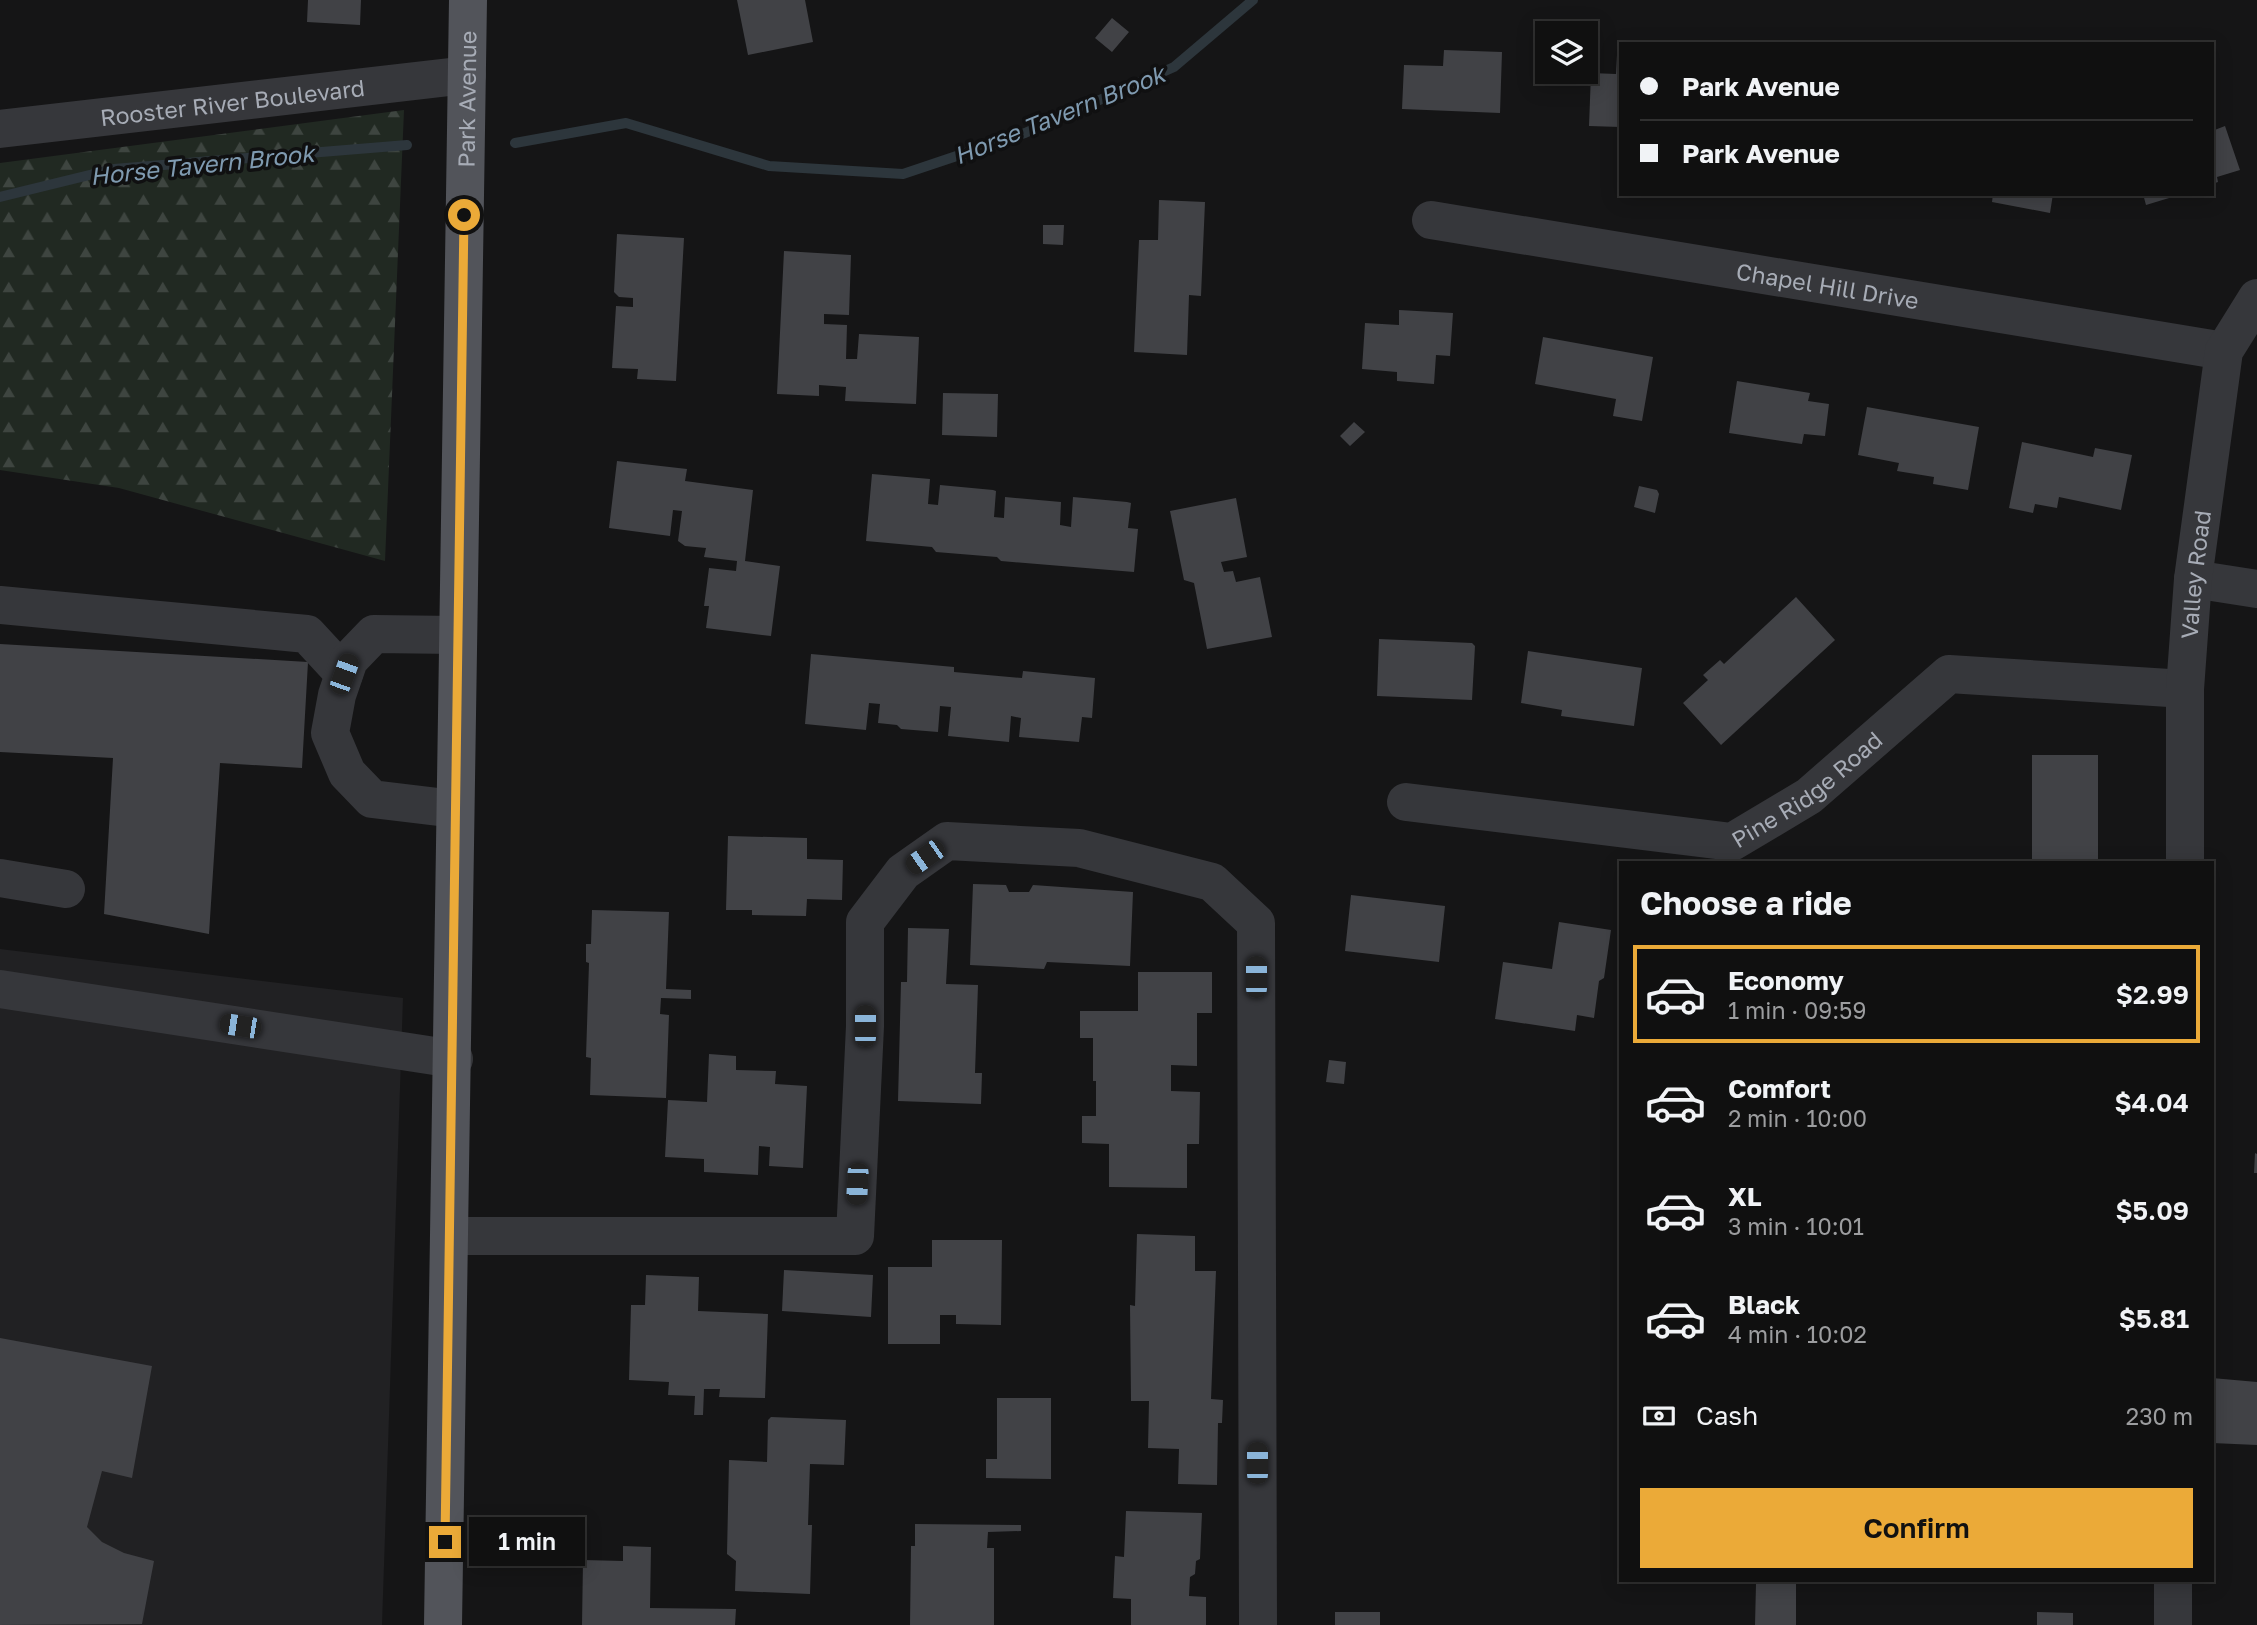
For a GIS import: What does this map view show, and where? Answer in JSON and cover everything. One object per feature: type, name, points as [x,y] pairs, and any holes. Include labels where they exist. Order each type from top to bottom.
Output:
[{"type":"main road","name":"Park Avenue","points":[[443,1625],[454,1059],[457,635],[468,0]]},
{"type":"street","name":"Rooster River Boulevard","points":[[0,129],[467,75]]},
{"type":"street","name":"Chapel Hill Drive","points":[[1431,220],[2224,351]]},
{"type":"street","name":"Valley Road","points":[[2185,861],[2185,689],[2193,579],[2224,351],[2257,298]]},
{"type":"street","points":[[2193,579],[2257,589]]},
{"type":"street","points":[[0,605],[307,634],[344,674]]},
{"type":"street","points":[[455,809],[372,799],[347,773],[330,733],[337,695],[349,660],[374,634],[457,635]]},
{"type":"street","name":"Pine Ridge Road","points":[[1406,802],[1732,842],[1809,796],[1949,674],[2185,689]]},
{"type":"street","points":[[450,1236],[855,1236],[865,1026],[865,922],[903,872],[947,841],[1079,848],[1212,882],[1256,923],[1258,1625]]},
{"type":"street","points":[[0,878],[65,889]]},
{"type":"street","points":[[0,989],[454,1059]]},
{"type":"street","points":[[2173,1582],[2173,1625]]},
{"type":"shaded area","points":[[0,949],[403,998],[382,1625],[0,1625]]},
{"type":"green space","points":[[404,110],[385,561],[119,488],[0,470],[0,163]]},
{"type":"building","points":[[308,0],[361,0],[360,25],[307,22]]},
{"type":"building","points":[[737,0],[805,0],[813,42],[748,55]]},
{"type":"building","points":[[1112,18],[1129,32],[1112,52],[1095,38]]},
{"type":"building","points":[[1444,50],[1502,52],[1500,113],[1402,109],[1404,65],[1443,66]]},
{"type":"building","points":[[1619,55],[1619,127],[1589,126],[1591,84],[1598,84],[1598,73],[1616,74]]},
{"type":"building","points":[[2225,126],[2240,170],[2217,177],[2218,182],[2214,183],[2214,130]]},
{"type":"building","points":[[1993,196],[2053,196],[2050,213],[1992,202]]},
{"type":"building","points":[[2144,196],[2176,196],[2146,205]]},
{"type":"building","points":[[1159,200],[1205,202],[1201,296],[1189,295],[1187,355],[1134,352],[1139,240],[1158,240]]},
{"type":"building","points":[[1043,225],[1064,225],[1063,245],[1043,244]]},
{"type":"building","points":[[617,234],[684,238],[676,381],[637,379],[638,369],[612,368],[616,306],[633,307],[633,298],[619,297],[614,292]]},
{"type":"building","points":[[784,251],[851,255],[849,315],[824,314],[824,324],[847,325],[846,359],[857,359],[859,334],[919,337],[916,404],[845,401],[846,387],[819,385],[819,396],[777,394]]},
{"type":"building","points":[[1399,310],[1453,313],[1450,356],[1436,355],[1434,384],[1397,381],[1397,372],[1362,369],[1365,323],[1399,325]]},
{"type":"building","points":[[1543,337],[1653,357],[1642,421],[1613,416],[1616,399],[1535,384]]},
{"type":"building","points":[[1737,381],[1810,393],[1808,401],[1829,404],[1825,436],[1804,434],[1802,444],[1729,433]]},
{"type":"building","points":[[943,393],[998,394],[997,437],[942,435]]},
{"type":"building","points":[[1867,407],[1979,427],[1968,490],[1933,484],[1934,477],[1897,471],[1899,463],[1858,455]]},
{"type":"building","points":[[1354,422],[1365,432],[1350,446],[1340,436]]},
{"type":"building","points":[[2022,442],[2093,457],[2095,448],[2132,455],[2121,510],[2059,497],[2057,508],[2035,504],[2033,513],[2009,508]]},
{"type":"building","points":[[617,461],[687,469],[685,481],[753,490],[745,561],[780,566],[771,636],[706,628],[709,606],[704,606],[709,568],[736,571],[737,561],[704,557],[706,548],[685,546],[678,541],[682,511],[673,510],[670,536],[609,528]]},
{"type":"building","points":[[872,474],[930,479],[928,504],[938,505],[940,485],[996,491],[994,517],[1004,518],[1005,497],[1061,502],[1060,525],[1071,527],[1073,497],[1131,503],[1128,528],[1138,529],[1134,572],[1001,561],[997,557],[936,552],[932,547],[866,541]]},
{"type":"building","points":[[1639,486],[1657,490],[1659,494],[1655,513],[1634,507]]},
{"type":"building","points":[[1236,498],[1247,557],[1221,562],[1224,572],[1233,571],[1236,582],[1260,577],[1272,637],[1207,649],[1194,583],[1184,580],[1170,511]]},
{"type":"building","points":[[1796,597],[1835,640],[1721,745],[1683,703],[1708,680],[1703,675],[1720,660],[1724,664]]},
{"type":"building","points":[[1379,639],[1472,643],[1475,646],[1472,700],[1377,696]]},
{"type":"building","points":[[0,644],[308,662],[302,768],[220,763],[209,934],[104,914],[113,758],[0,752]]},
{"type":"building","points":[[1528,651],[1642,668],[1634,726],[1561,716],[1562,710],[1521,703]]},
{"type":"building","points":[[811,654],[954,667],[954,672],[1022,678],[1023,671],[1095,678],[1092,718],[1082,717],[1079,742],[1019,737],[1021,718],[1011,716],[1009,742],[948,736],[951,707],[940,706],[938,732],[901,729],[897,725],[878,723],[880,704],[869,703],[866,730],[805,724]]},
{"type":"building","points":[[2032,755],[2098,755],[2098,861],[2032,861]]},
{"type":"building","points":[[728,836],[807,838],[807,859],[843,860],[842,900],[807,899],[806,916],[752,915],[752,910],[726,910]]},
{"type":"building","points":[[973,884],[1006,885],[1009,892],[1029,892],[1033,885],[1133,892],[1130,966],[1047,962],[1044,969],[970,965]]},
{"type":"building","points":[[1351,895],[1445,906],[1439,962],[1345,951]]},
{"type":"building","points":[[592,910],[669,912],[666,989],[691,990],[691,999],[661,998],[660,1014],[669,1015],[666,1098],[590,1095],[591,1058],[586,1057],[589,963],[586,962],[586,944],[591,944]]},
{"type":"building","points":[[1559,922],[1611,930],[1604,978],[1599,981],[1594,1018],[1577,1015],[1575,1031],[1495,1019],[1503,962],[1552,969]]},
{"type":"building","points":[[908,928],[949,929],[946,984],[978,985],[975,1073],[982,1073],[981,1104],[898,1101],[901,982],[907,982]]},
{"type":"building","points":[[1138,972],[1212,972],[1212,1013],[1197,1013],[1197,1066],[1171,1065],[1171,1091],[1200,1092],[1199,1144],[1187,1144],[1187,1188],[1109,1187],[1109,1144],[1082,1143],[1082,1116],[1096,1116],[1096,1081],[1093,1081],[1093,1038],[1080,1038],[1080,1011],[1138,1011]]},
{"type":"building","points":[[709,1054],[736,1056],[736,1070],[776,1071],[775,1084],[807,1086],[803,1168],[769,1166],[770,1147],[759,1146],[758,1175],[704,1172],[704,1159],[665,1157],[668,1100],[707,1102]]},
{"type":"building","points":[[1329,1060],[1346,1062],[1344,1084],[1326,1082]]},
{"type":"building","points":[[2255,1153],[2257,1154],[2257,1173],[2254,1173]]},
{"type":"building","points":[[1137,1234],[1195,1236],[1195,1271],[1216,1271],[1211,1399],[1223,1400],[1222,1423],[1218,1423],[1217,1485],[1178,1484],[1179,1449],[1148,1448],[1149,1401],[1131,1401],[1130,1305],[1135,1306]]},
{"type":"building","points":[[932,1240],[1002,1240],[1001,1325],[956,1324],[956,1315],[940,1315],[940,1344],[888,1344],[888,1267],[932,1267]]},
{"type":"building","points":[[784,1270],[873,1275],[871,1317],[782,1311]]},
{"type":"building","points":[[646,1275],[699,1277],[698,1311],[768,1314],[765,1398],[719,1397],[720,1389],[704,1389],[703,1415],[694,1415],[695,1396],[668,1395],[669,1382],[629,1380],[631,1305],[645,1305]]},
{"type":"building","points":[[0,1338],[152,1366],[132,1478],[102,1471],[87,1527],[102,1542],[124,1553],[154,1561],[142,1624],[0,1625]]},
{"type":"building","points":[[2214,1378],[2257,1382],[2257,1445],[2214,1443]]},
{"type":"building","points":[[997,1398],[1051,1398],[1051,1479],[986,1478],[986,1459],[997,1459]]},
{"type":"building","points":[[771,1417],[846,1420],[844,1465],[810,1464],[810,1594],[735,1591],[736,1561],[727,1554],[729,1460],[767,1462],[768,1420]]},
{"type":"building","points":[[1126,1511],[1202,1513],[1200,1559],[1196,1561],[1195,1574],[1190,1577],[1189,1596],[1206,1597],[1206,1625],[1131,1625],[1131,1599],[1113,1598],[1115,1556],[1124,1557]]},
{"type":"building","points":[[915,1524],[1021,1525],[1021,1531],[988,1532],[987,1548],[994,1548],[994,1625],[910,1625],[911,1546],[915,1546]]},
{"type":"building","points":[[623,1546],[651,1547],[650,1608],[736,1609],[735,1625],[582,1625],[583,1560],[623,1561]]},
{"type":"building","points":[[1756,1584],[1796,1584],[1796,1625],[1755,1625]]},
{"type":"building","points":[[1335,1612],[1380,1612],[1380,1625],[1335,1625]]},
{"type":"building","points":[[2037,1612],[2073,1613],[2073,1625],[2037,1625]]},
{"type":"waterway","name":"Horse Tavern Brook","points":[[515,143],[626,123],[769,166],[903,174],[1025,133],[1174,67],[1253,0]]},
{"type":"waterway","name":"Horse Tavern Brook","points":[[0,197],[114,169],[407,145]]},
{"type":"route","points":[[445,1542],[464,215]]}]
